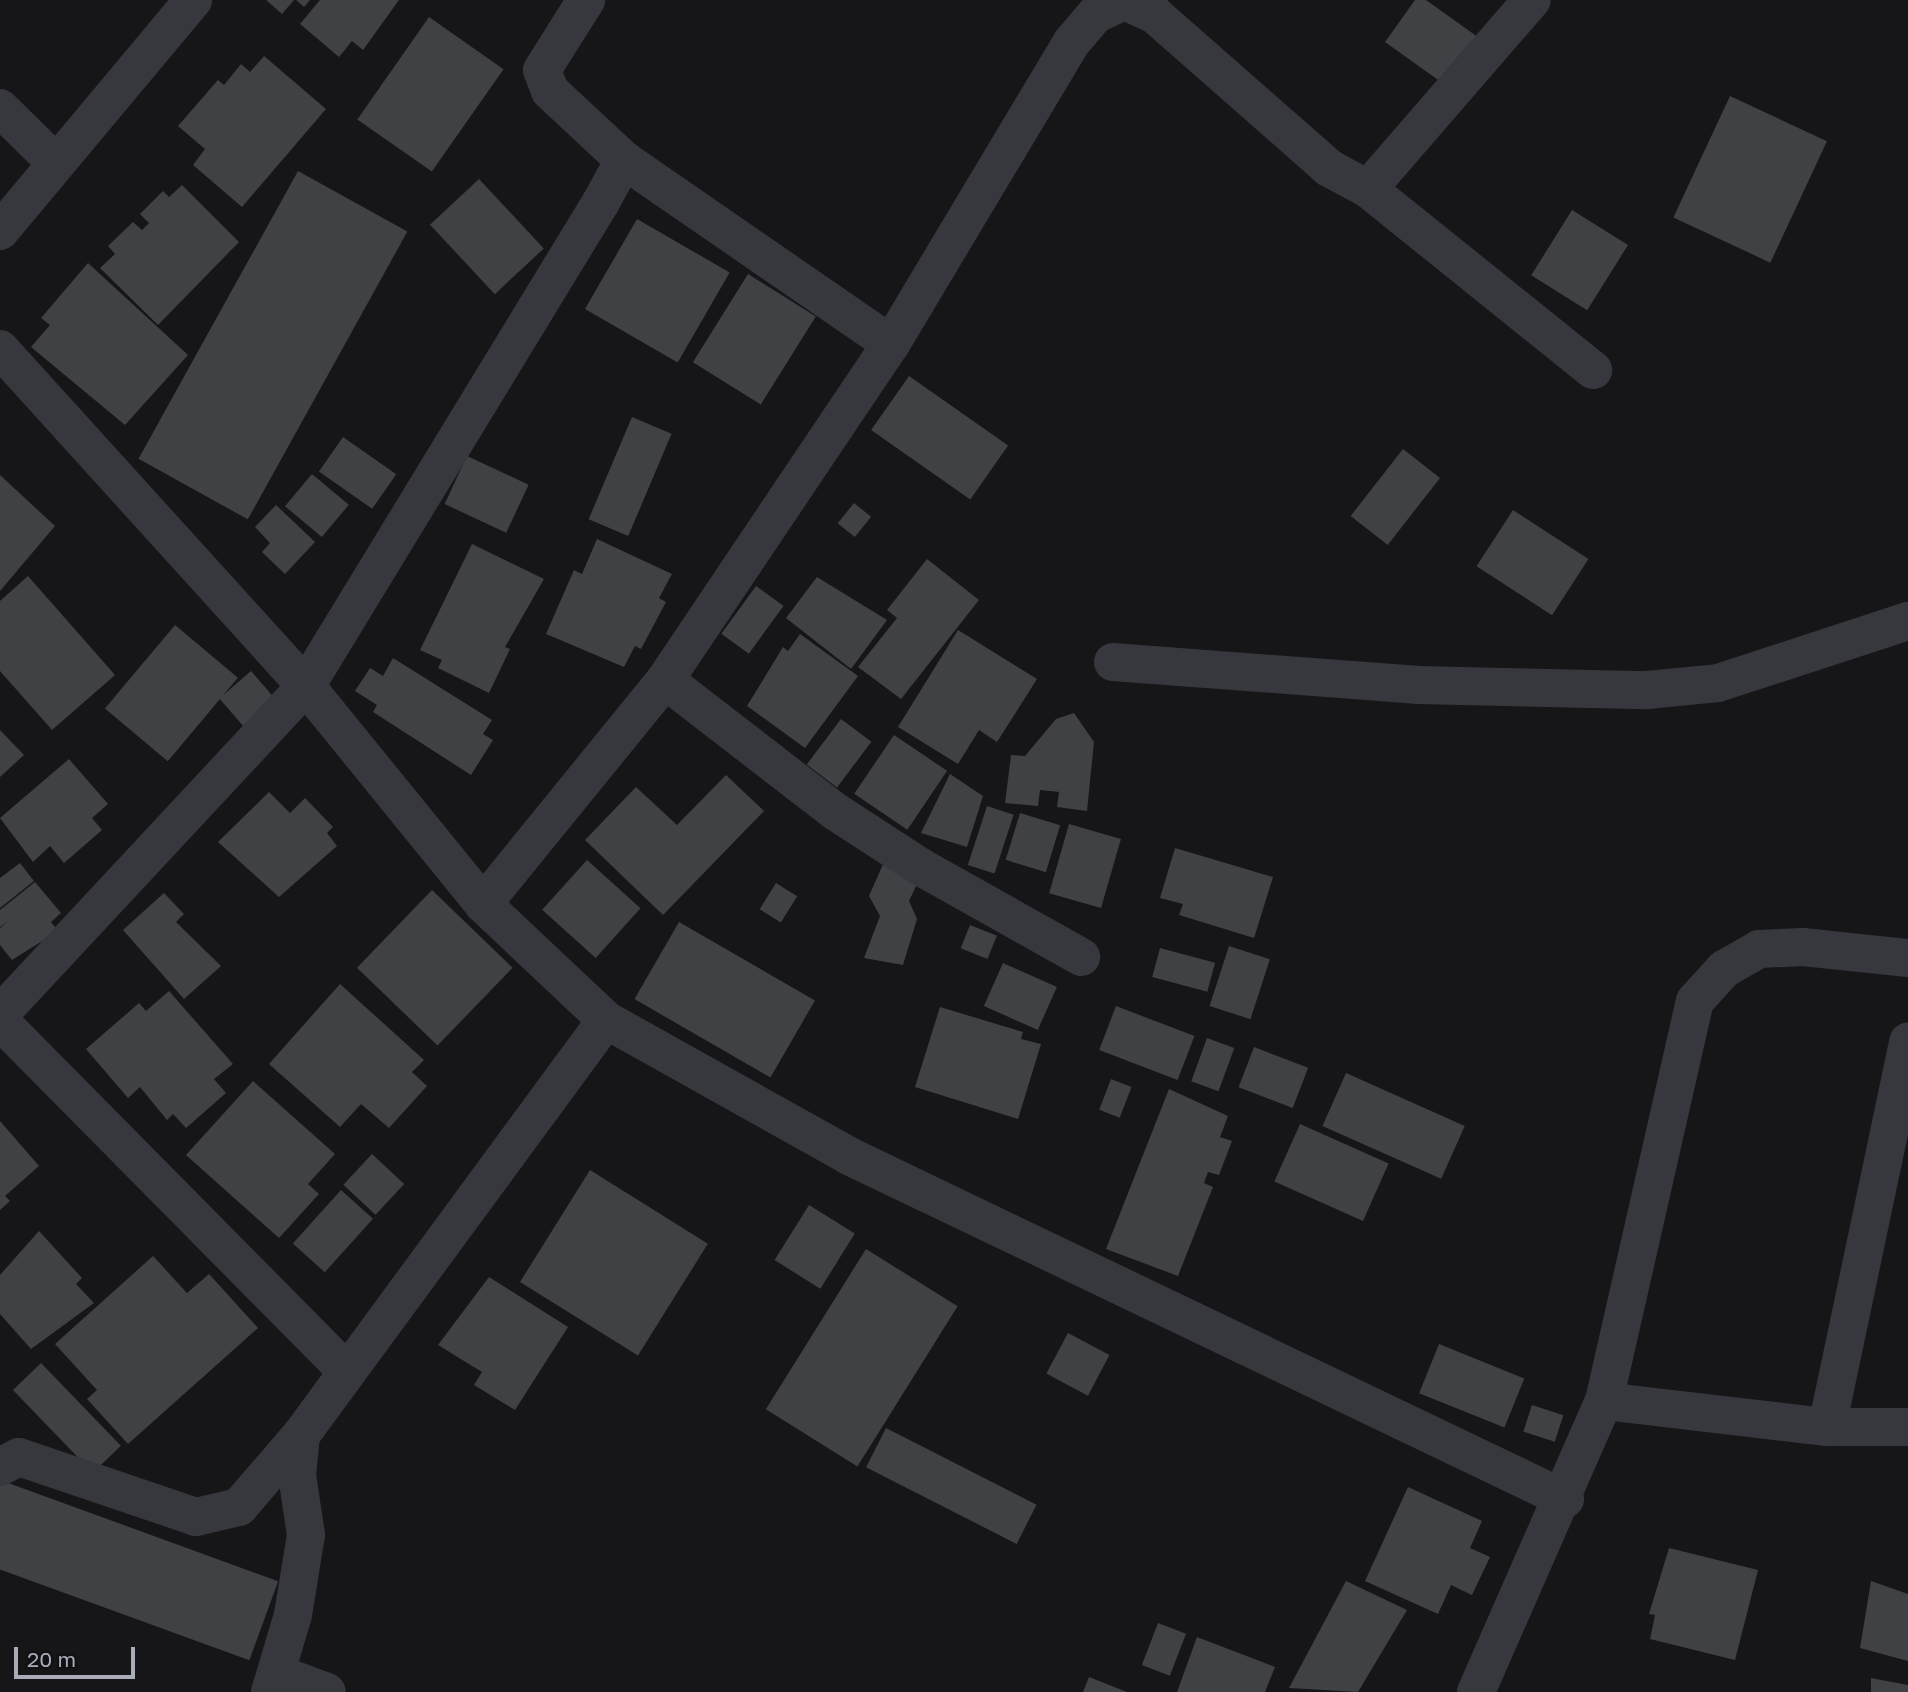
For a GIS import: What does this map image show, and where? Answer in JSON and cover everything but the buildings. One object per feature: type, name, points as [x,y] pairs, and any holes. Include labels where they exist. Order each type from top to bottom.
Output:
[{"type":"street","points":[[0,231],[193,0]]},
{"type":"street","points":[[586,0],[542,70],[550,91],[624,160],[891,344]]},
{"type":"street","points":[[1368,189],[1532,0]]},
{"type":"street","points":[[483,904],[665,680],[891,344],[1072,42],[1095,15],[1124,1],[1155,15],[1329,168],[1368,189],[1593,370]]},
{"type":"street","points":[[0,108],[55,162]]},
{"type":"street","points":[[0,1014],[306,686],[624,160]]},
{"type":"street","points":[[1,353],[306,686],[483,904],[606,1020],[849,1156],[1566,1499]]},
{"type":"street","points":[[1113,662],[1419,685],[1647,690],[1718,683],[1908,621]]},
{"type":"street","points":[[665,680],[847,818],[1081,957]]},
{"type":"street","points":[[1476,1692],[1566,1499],[1604,1401],[1695,1001],[1724,970],[1759,949],[1803,947],[1908,958]]},
{"type":"street","points":[[0,1467],[19,1457],[196,1517],[239,1507],[301,1435],[345,1370],[606,1020]]},
{"type":"street","points":[[0,1021],[345,1370]]},
{"type":"street","points":[[1827,1427],[1908,1041]]},
{"type":"street","points":[[1604,1401],[1827,1427],[1908,1427]]},
{"type":"street","points":[[301,1435],[298,1475],[306,1535],[273,1683],[327,1692]]}]
